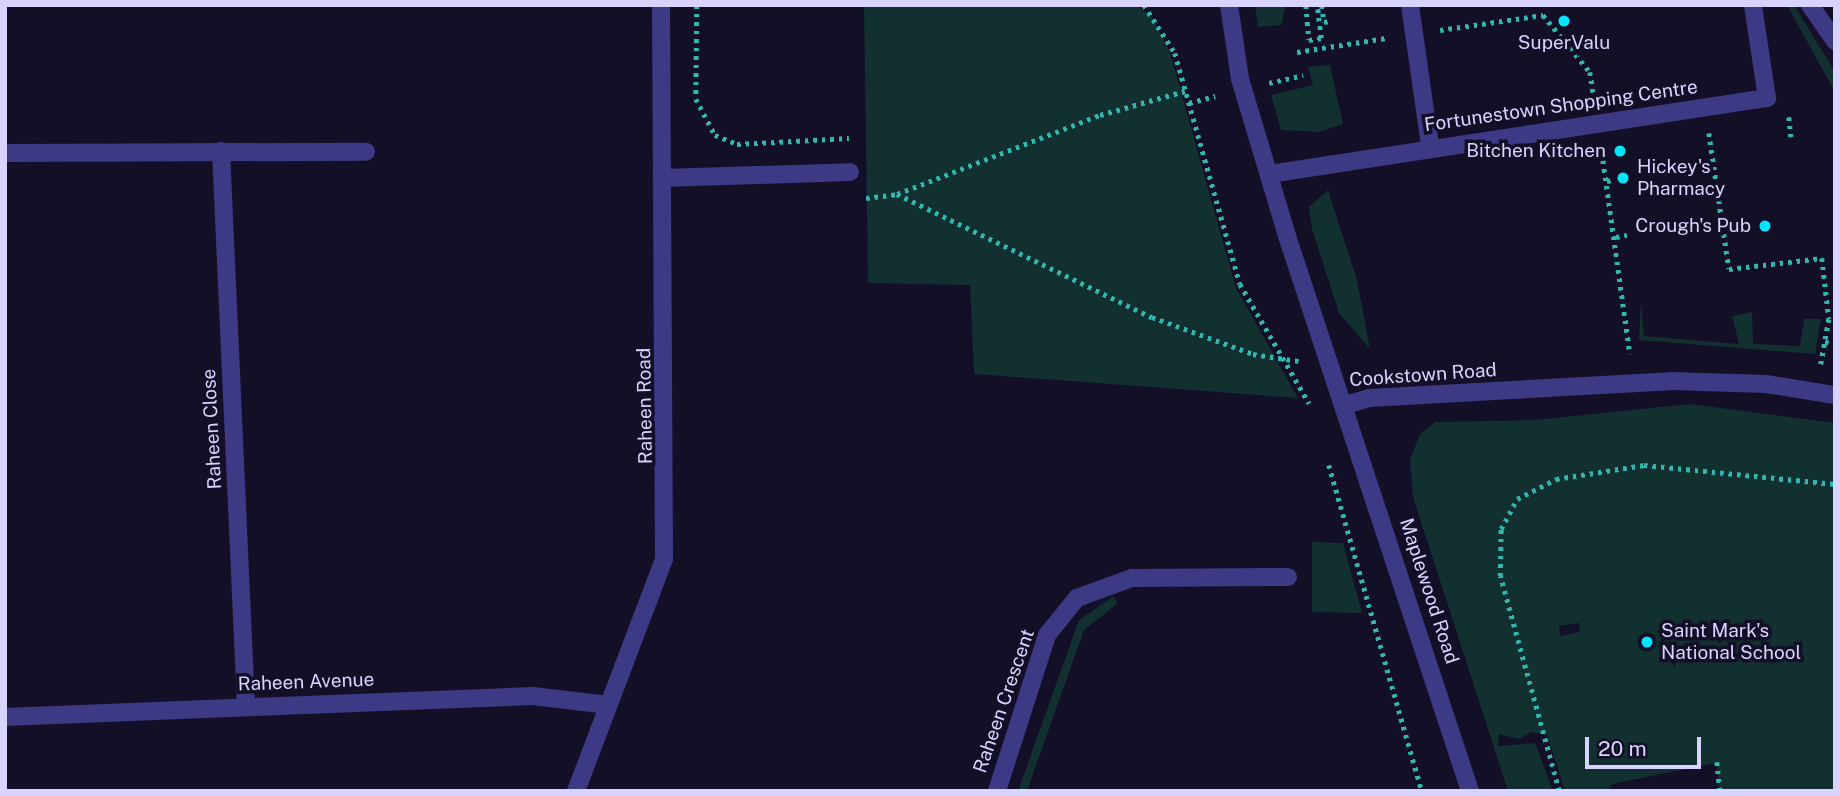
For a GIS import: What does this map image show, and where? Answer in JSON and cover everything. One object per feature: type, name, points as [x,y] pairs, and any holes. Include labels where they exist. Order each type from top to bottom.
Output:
[{"type":"street","name":"Raheen Road","points":[[576,791],[664,559],[661,5]]},
{"type":"street","name":"Cookstown Road","points":[[1229,5],[1240,79],[1326,362],[1345,405],[1377,398],[1671,381],[1766,383],[1835,395]]},
{"type":"street","points":[[1410,5],[1430,146]]},
{"type":"street","name":"Fortunestown Shopping Centre","points":[[1269,174],[1430,146],[1767,98],[1753,5]]},
{"type":"street","points":[[1810,5],[1835,41]]},
{"type":"street","name":"Raheen Close","points":[[221,151],[246,705]]},
{"type":"street","points":[[5,153],[366,152]]},
{"type":"street","points":[[663,178],[850,172]]},
{"type":"street","name":"Maplewood Road","points":[[1345,405],[1470,791]]},
{"type":"street","name":"Raheen Crescent","points":[[996,791],[1047,635],[1077,598],[1132,578],[1288,577]]},
{"type":"street","name":"Raheen Avenue","points":[[5,717],[246,705],[563,696],[608,705]]},
{"type":"path","points":[[697,5],[696,99],[715,135],[737,144],[849,138]]},
{"type":"path","points":[[1144,5],[1169,38],[1240,284],[1288,361],[1312,409]]},
{"type":"path","points":[[1306,5],[1309,40],[1321,38],[1319,5]]},
{"type":"path","points":[[1319,5],[1324,22],[1329,22]]},
{"type":"path","points":[[1269,83],[1303,75]]},
{"type":"path","points":[[866,198],[897,194],[1100,115],[1185,91]]},
{"type":"path","points":[[1189,103],[1215,96]]},
{"type":"path","points":[[1775,114],[1788,113],[1791,137]]},
{"type":"path","points":[[1707,123],[1729,269],[1821,256],[1831,314],[1821,365]]},
{"type":"path","points":[[1607,181],[1618,179]]},
{"type":"path","points":[[897,194],[1152,317],[1288,361],[1326,362]]},
{"type":"path","points":[[1616,237],[1627,236]]},
{"type":"path","points":[[1825,340],[1835,335]]},
{"type":"path","points":[[1825,340],[1835,344]]},
{"type":"path","points":[[1326,455],[1422,791]]},
{"type":"path","points":[[1559,791],[1500,576],[1502,529],[1517,499],[1556,479],[1644,466],[1835,484]]},
{"type":"path","points":[[1717,762],[1720,791]]},
{"type":"green space","points":[[864,5],[1136,5],[1153,18],[1170,53],[1236,288],[1298,398],[974,374],[970,285],[868,283]]},
{"type":"green space","points":[[1255,5],[1286,5],[1281,25],[1258,27]]},
{"type":"green space","points":[[1787,5],[1794,5],[1835,72],[1835,92]]},
{"type":"green space","points":[[1330,65],[1343,124],[1319,132],[1281,130],[1271,95],[1313,85],[1308,67]]},
{"type":"green space","points":[[1328,190],[1357,280],[1370,349],[1339,313],[1312,229],[1309,207]]},
{"type":"green space","points":[[1641,302],[1644,336],[1739,344],[1732,316],[1752,312],[1753,344],[1800,346],[1804,319],[1821,319],[1815,354],[1639,340]]},
{"type":"green space","name":"Saint Mark's National School","points":[[1690,404],[1835,423],[1835,791],[1720,791],[1716,763],[1612,784],[1608,791],[1565,791],[1547,735],[1532,732],[1519,739],[1499,734],[1498,746],[1535,743],[1553,791],[1508,791],[1413,497],[1410,460],[1420,434],[1435,422],[1535,420]],"holes":[[[1579,623],[1580,632],[1560,636],[1559,626]]]},
{"type":"green space","points":[[1312,542],[1343,543],[1362,613],[1312,612]]},
{"type":"green space","points":[[1114,596],[1117,604],[1084,630],[1027,791],[1018,791],[1079,620]]},
{"type":"place","name":"SuperValu","points":[[1564,21]]},
{"type":"place","name":"Bitchen Kitchen","points":[[1620,151]]},
{"type":"place","name":"Hickey's Pharmacy","points":[[1623,178]]},
{"type":"place","name":"Crough's Pub","points":[[1765,226]]},
{"type":"place","name":"Saint Mark's National School","points":[[1647,642]]}]
